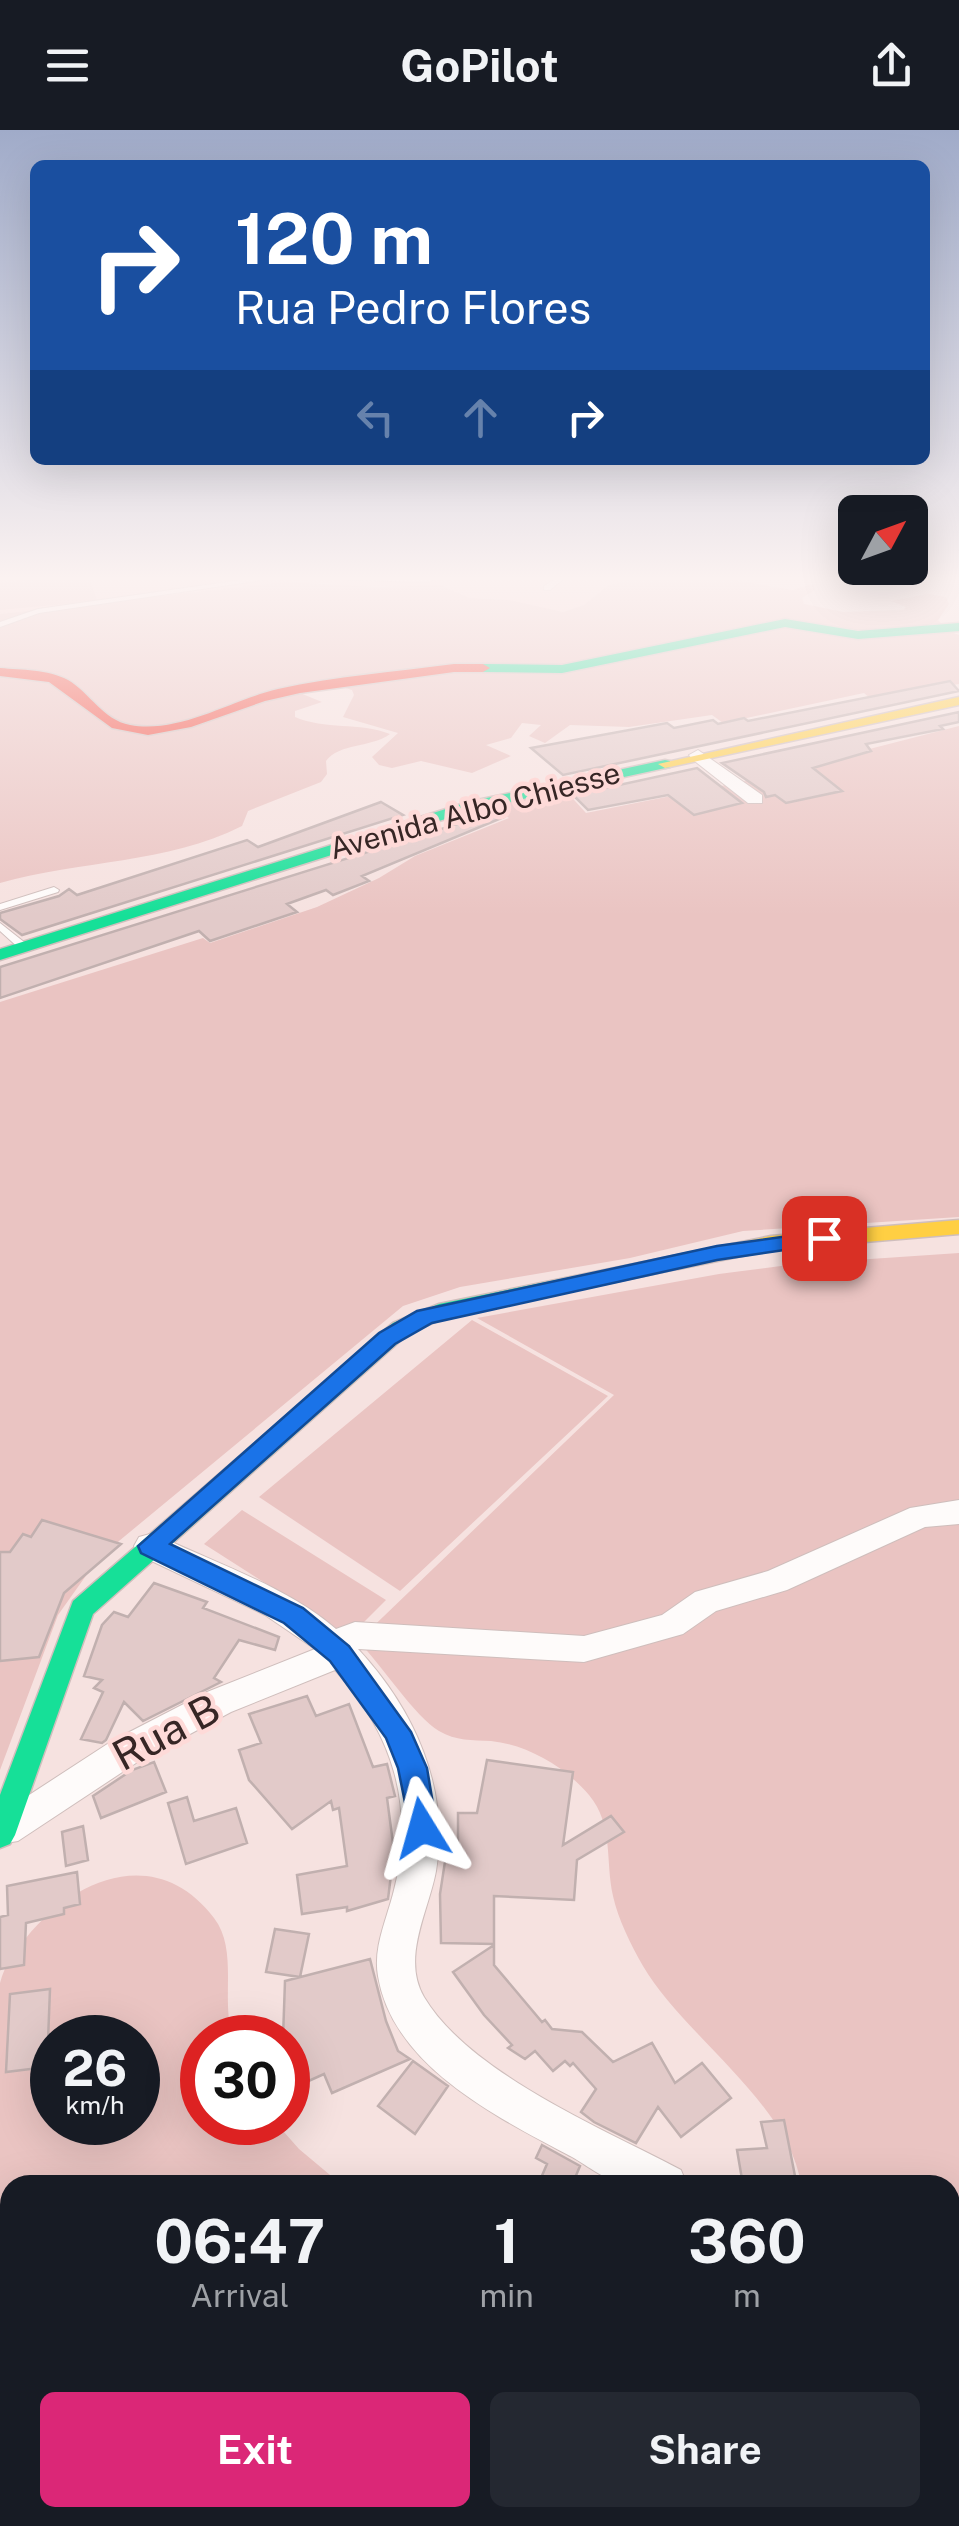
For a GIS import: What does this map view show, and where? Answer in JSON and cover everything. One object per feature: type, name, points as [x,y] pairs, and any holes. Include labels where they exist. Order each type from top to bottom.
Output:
[{"type":"street","points":[[70,692],[101,720],[130,729],[150,730],[191,723],[238,703],[282,692]]},
{"type":"street","name":"Avenida Albo Chiesse","points":[[0,955],[473,805],[959,701]]},
{"type":"street","points":[[698,755],[755,799]]},
{"type":"street","points":[[2,1833],[76,1620],[90,1598],[387,1339],[425,1316],[771,1243],[959,1227]]},
{"type":"street","name":"Rua B","points":[[2,1833],[124,1752],[219,1702],[336,1650],[346,1638],[361,1635],[573,1650],[630,1639],[681,1621],[706,1601],[776,1581],[921,1516],[959,1512]]},
{"type":"street","points":[[150,1546],[294,1616],[336,1650],[397,1732],[413,1768],[420,1799],[420,1856],[400,1926],[393,1969],[417,2023],[439,2050],[471,2075],[648,2175]]},
{"type":"lane","points":[[0,907],[54,890]]},
{"type":"lane","points":[[0,926],[25,948]]},
{"type":"shaded area","points":[[0,692],[307,692],[300,693],[322,702],[295,711],[295,717],[390,734],[332,755],[326,761],[327,774],[321,782],[248,811],[242,826],[213,838],[153,855],[0,883]]},
{"type":"shaded area","points":[[353,692],[913,692],[871,699],[864,693],[723,723],[712,715],[629,727],[570,725],[545,743],[529,736],[541,725],[522,723],[511,738],[486,745],[511,756],[472,773],[421,761],[392,768],[379,765],[372,757],[398,733],[343,717]]},
{"type":"shaded area","points":[[959,726],[959,1217],[743,1231],[630,1258],[460,1287],[403,1306],[119,1541],[90,1570],[58,1615],[0,1770],[0,1002],[203,938],[210,943],[317,907],[415,856],[509,818],[491,806],[565,790],[586,813],[741,782]]},
{"type":"shaded area","points":[[959,1253],[959,2175],[798,2175],[793,2155],[777,2126],[661,1992],[638,1958],[615,1905],[602,1818],[589,1795],[569,1775],[532,1752],[439,1731],[420,1715],[358,1641],[614,1395],[477,1318],[719,1274],[796,1264]]},
{"type":"shaded area","points":[[472,1320],[608,1396],[400,1591],[259,1497]]},
{"type":"shaded area","points":[[242,1510],[386,1600],[349,1637],[204,1544]]},
{"type":"shaded area","points":[[143,1876],[168,1881],[192,1895],[214,1918],[228,1960],[228,2015],[180,2015],[180,2145],[295,2145],[330,2175],[0,2175],[0,1983],[7,1964],[46,1917],[92,1885],[117,1877]]},
{"type":"building","points":[[895,692],[955,692],[563,775],[531,748],[667,723],[674,728],[713,720],[718,724],[744,718],[748,721]]},
{"type":"building","points":[[959,712],[959,722],[940,726],[943,729],[866,744],[871,751],[813,768],[842,791],[786,803],[775,795],[766,797],[722,763]]},
{"type":"building","points":[[697,768],[742,803],[694,815],[668,795],[588,810],[573,795]]},
{"type":"building","points":[[381,802],[403,815],[22,935],[0,919],[0,913],[59,896],[69,889],[77,895],[247,840],[258,847]]},
{"type":"building","points":[[502,810],[504,817],[362,876],[369,881],[333,895],[326,890],[287,904],[297,912],[210,941],[199,931],[0,998],[0,967]]},
{"type":"building","points":[[42,1520],[121,1544],[64,1593],[39,1657],[0,1661],[0,1552],[10,1552],[23,1534],[31,1537]]},
{"type":"building","points":[[154,1583],[207,1602],[203,1608],[279,1637],[275,1650],[239,1640],[214,1678],[221,1682],[143,1721],[124,1702],[106,1740],[102,1743],[81,1739],[103,1692],[94,1688],[102,1680],[84,1676],[102,1625],[114,1612],[128,1617]]},
{"type":"building","points":[[307,1696],[316,1716],[349,1704],[373,1767],[387,1764],[395,1796],[387,1798],[394,1851],[388,1899],[347,1911],[347,1907],[302,1914],[297,1875],[347,1866],[339,1808],[333,1810],[331,1801],[292,1829],[249,1780],[239,1750],[261,1743],[249,1714]]},
{"type":"building","points":[[487,1760],[573,1772],[563,1845],[611,1816],[624,1832],[577,1860],[574,1900],[494,1896],[494,1944],[441,1943],[440,1894],[448,1842],[458,1842],[458,1813],[477,1813]]},
{"type":"building","points":[[154,1762],[166,1792],[101,1818],[93,1796],[132,1770]]},
{"type":"building","points":[[187,1797],[194,1821],[236,1808],[247,1843],[186,1864],[168,1803]]},
{"type":"building","points":[[83,1826],[88,1860],[66,1866],[62,1832]]},
{"type":"building","points":[[77,1872],[80,1904],[64,1908],[64,1914],[26,1923],[24,1965],[0,1969],[0,1917],[8,1915],[7,1886]]},
{"type":"building","points":[[275,1929],[309,1934],[300,1977],[266,1972]]},
{"type":"building","points":[[494,1945],[494,1965],[552,2029],[582,2032],[613,2062],[652,2043],[675,2083],[702,2063],[731,2098],[681,2137],[658,2107],[636,2143],[594,2122],[581,2112],[596,2089],[573,2063],[570,2066],[565,2061],[553,2071],[535,2051],[525,2059],[508,2048],[512,2045],[453,1972]]},
{"type":"building","points":[[370,1959],[398,2051],[410,2059],[332,2093],[324,2074],[310,2080],[310,2015],[284,2015],[285,1981]]},
{"type":"building","points":[[50,1989],[49,2015],[30,2015],[30,2069],[6,2072],[10,1994]]},
{"type":"building","points":[[413,2061],[448,2086],[415,2134],[378,2106]]},
{"type":"building","points":[[784,2120],[795,2175],[741,2175],[737,2150],[767,2148],[761,2122]]},
{"type":"building","points":[[542,2145],[580,2166],[576,2175],[542,2175],[547,2164],[536,2158]]},
{"type":"traffic: fast","points":[[0,955],[473,805],[665,764]]},
{"type":"traffic: fast","points":[[0,1835],[82,1608],[401,1328],[439,1312],[678,1262]]},
{"type":"traffic: slow","points":[[665,764],[959,701]]},
{"type":"traffic: slow","points":[[678,1262],[771,1243],[959,1227]]},
{"type":"traffic: jam","points":[[74,692],[106,720],[129,729],[148,730],[186,724],[287,692]]},
{"type":"route","points":[[422,1828],[413,1768],[397,1732],[372,1692],[339,1654],[294,1616],[150,1546],[387,1339],[425,1316],[717,1253],[824,1238]]}]
